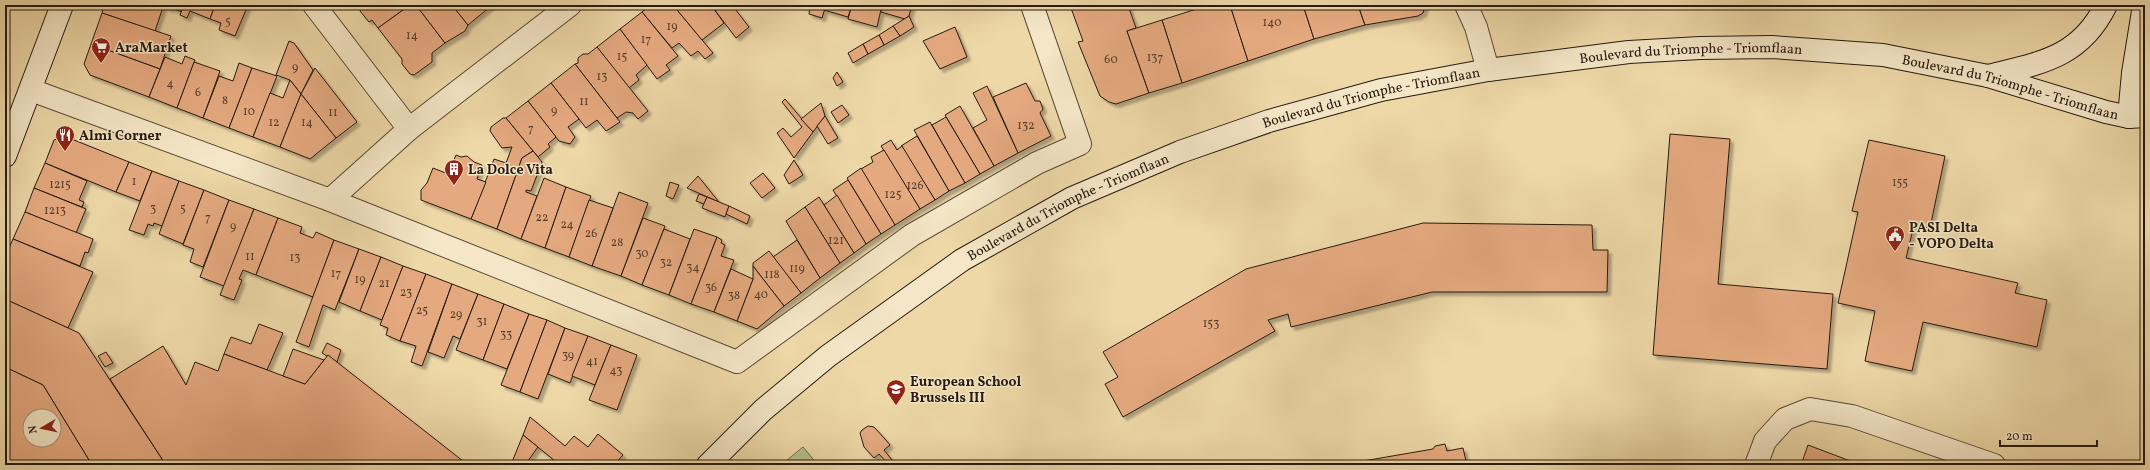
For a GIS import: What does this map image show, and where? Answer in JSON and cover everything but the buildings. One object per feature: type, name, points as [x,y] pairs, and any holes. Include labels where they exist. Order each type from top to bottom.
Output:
[{"type":"street","points":[[5,156],[62,5]]},
{"type":"street","points":[[314,5],[409,129]]},
{"type":"street","points":[[330,200],[409,129],[570,5]]},
{"type":"street","points":[[31,90],[330,200],[737,362],[912,235],[1038,164],[1080,144],[1032,5]]},
{"type":"street","points":[[1466,5],[1476,27],[1488,70]]},
{"type":"street","points":[[1988,76],[2059,56],[2079,43],[2100,19],[2106,5]]},
{"type":"street","points":[[2140,121],[2133,73],[2144,5]]},
{"type":"street","name":"Boulevard du Triomphe - Triomflaan","points":[[708,465],[769,405],[828,356],[900,302],[962,260],[1072,198],[1180,152],[1268,121],[1381,90],[1488,70],[1629,52],[1700,48],[1772,47],[1883,55],[1988,76],[2140,121]]},
{"type":"street","points":[[1756,465],[1765,441],[1785,419],[1810,410],[1852,416],[1994,465]]},
{"type":"green space","points":[[803,447],[818,465],[781,465]]},
{"type":"place","name":"AraMarket","points":[[101,64]]},
{"type":"place","name":"Almi Corner","points":[[65,152]]},
{"type":"place","name":"La Dolce Vita","points":[[454,186]]},
{"type":"place","name":"PASI Delta - VOPO Delta","points":[[1895,252]]},
{"type":"place","name":"European School Brussels III","points":[[896,406]]}]
